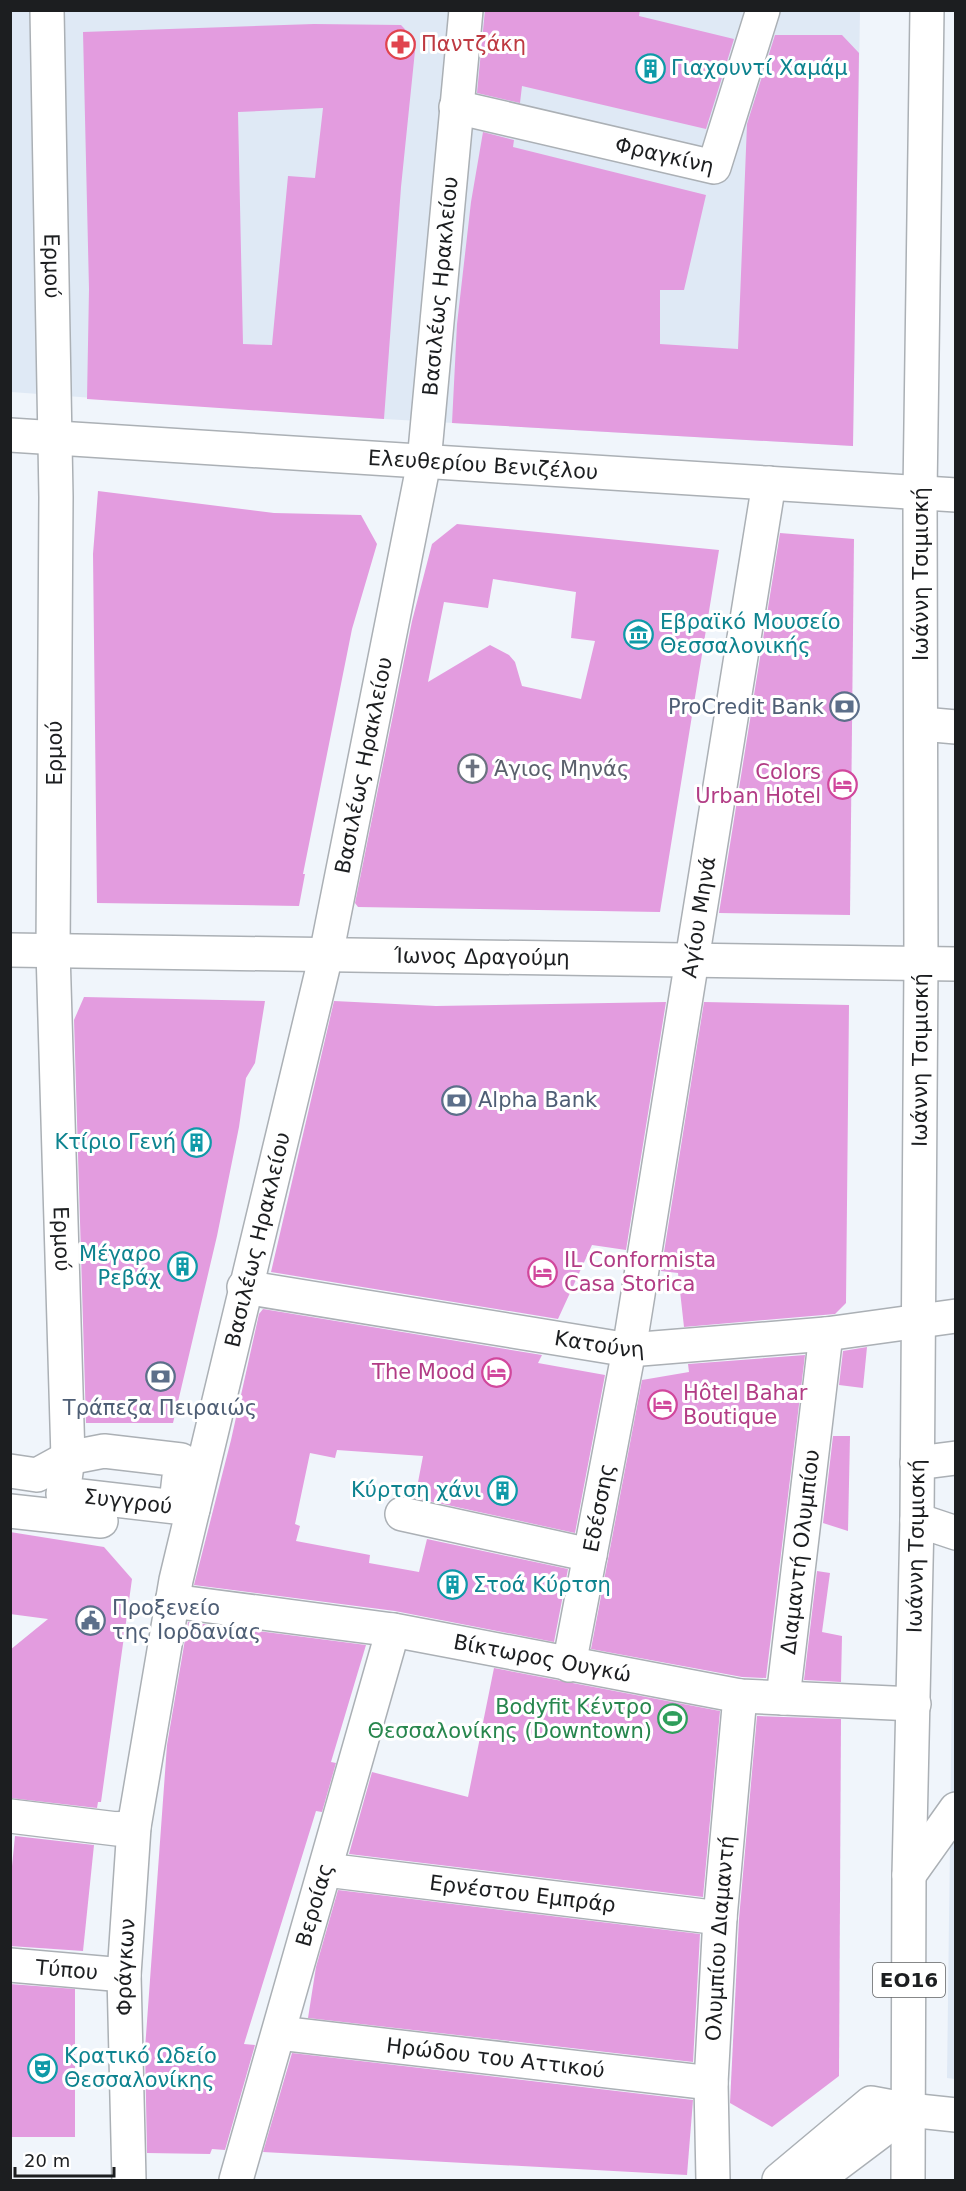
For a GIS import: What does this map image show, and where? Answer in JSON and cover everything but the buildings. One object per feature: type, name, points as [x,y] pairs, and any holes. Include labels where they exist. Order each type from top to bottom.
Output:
[{"type":"street","name":"Ερμού","points":[[47,10],[55,439],[53,951],[68,1458],[63,1494]]},
{"type":"street","name":"Βασιλέως Ηρακλείου","points":[[185,1508],[244,1287],[326,955],[424,462],[466,10]]},
{"type":"street","name":"Φραγκίνη","points":[[456,106],[714,167],[763,10]]},
{"type":"street","name":"Ιωάννη Τσιμισκή","points":[[909,2110],[909,1875],[917,1520],[922,724],[920,493],[927,10]]},
{"type":"street","name":"Ελευθερίου Βενιζέλου","points":[[10,435],[956,495]]},
{"type":"street","name":"Αγίου Μηνά","points":[[629,1350],[769,483]]},
{"type":"street","points":[[922,724],[956,727]]},
{"type":"street","name":"Ίωνος Δραγούμη","points":[[10,950],[956,964]]},
{"type":"street","name":"Κατούνη","points":[[244,1287],[629,1350],[826,1334],[956,1316]]},
{"type":"street","name":"Διαμαντή Ολυμπίου","points":[[783,1698],[826,1334]]},
{"type":"street","name":"Εδέσσης","points":[[569,1665],[629,1350]]},
{"type":"street","points":[[10,1471],[37,1475],[68,1458],[104,1451],[181,1460],[185,1508],[173,1530],[10,1511]]},
{"type":"street","points":[[917,1463],[956,1458]]},
{"type":"street","name":"Συγγρού","points":[[63,1494],[185,1508]]},
{"type":"street","name":"Φράγκων","points":[[129,2181],[124,1975],[134,1827],[185,1508]]},
{"type":"street","points":[[402,1514],[590,1555]]},
{"type":"street","points":[[917,1520],[956,1533]]},
{"type":"street","name":"Βίκτωρος Ουγκώ","points":[[172,1600],[393,1630],[740,1696],[914,1704]]},
{"type":"street","name":"Βεροίας","points":[[236,2181],[393,1630]]},
{"type":"street","name":"Ολυμπίου Διαμαντή","points":[[713,2181],[711,2084],[720,1918],[740,1696]]},
{"type":"street","points":[[909,1875],[954,1813]]},
{"type":"street","points":[[10,1816],[117,1829],[134,1827]]},
{"type":"street","name":"Ερνέστου Εμπράρ","points":[[326,1870],[720,1918]]},
{"type":"street","name":"Τύπου","points":[[10,1965],[124,1975]]},
{"type":"street","name":"Ηρώδου του Αττικού","points":[[279,2033],[711,2084]]},
{"type":"street","points":[[779,2181],[872,2103],[956,2115]]},
{"type":"street","points":[[816,2181],[909,2110]]},
{"type":"street","name":"ΕΟ16","points":[[908,2181],[909,2110]]},
{"type":"shaded area","points":[[10,11],[860,11],[853,446],[384,419],[11,392]]},
{"type":"shaded area","points":[[955,1444],[955,2079],[947,2078]]},
{"type":"place","name":"Παντζάκη","points":[[400,44]]},
{"type":"place","name":"Γιαχουντί Χαμάμ","points":[[650,68]]},
{"type":"place","name":"Εβραϊκό Μουσείο Θεσσαλονικής","points":[[639,634]]},
{"type":"place","name":"ProCredit Bank","points":[[845,707]]},
{"type":"place","name":"Άγιος Μηνάς","points":[[473,769]]},
{"type":"place","name":"Colors Urban Hotel","points":[[842,784]]},
{"type":"place","name":"Alpha Bank","points":[[457,1100]]},
{"type":"place","name":"Κτίριο Γενή","points":[[197,1142]]},
{"type":"place","name":"Μέγαρο Ρεβάχ","points":[[182,1266]]},
{"type":"place","name":"IL Conformista Casa Storica","points":[[543,1272]]},
{"type":"place","name":"The Mood","points":[[496,1372]]},
{"type":"place","name":"Τράπεζα Πειραιώς","points":[[160,1377]]},
{"type":"place","name":"Hôtel Bahar Boutique","points":[[662,1405]]},
{"type":"place","name":"Κύρτση χάνι","points":[[502,1490]]},
{"type":"place","name":"Στοά Κύρτση","points":[[452,1585]]},
{"type":"place","name":"Προξενείο της Ιορδανίας","points":[[91,1620]]},
{"type":"place","name":"Bodyfit Κέντρο Θεσσαλονίκης (Downtown)","points":[[673,1719]]},
{"type":"place","name":"Κρατικό Ωδείο Θεσσαλονίκης","points":[[43,2068]]}]
